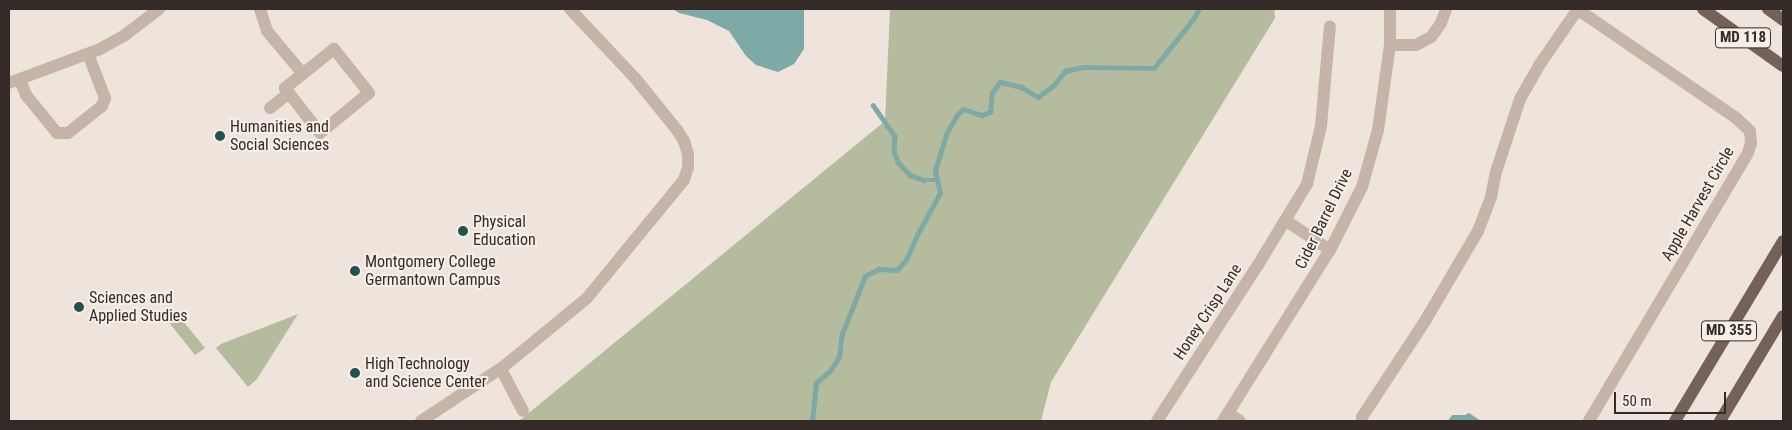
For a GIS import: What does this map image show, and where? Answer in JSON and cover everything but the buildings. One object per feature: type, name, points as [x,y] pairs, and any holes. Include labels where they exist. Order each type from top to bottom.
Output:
[{"type":"main road","name":"MD 118","points":[[1703,9],[1783,66]]},
{"type":"main road","name":"MD 118","points":[[1768,9],[1782,18]]},
{"type":"main road","name":"MD 355","points":[[1675,421],[1783,241]]},
{"type":"main road","name":"MD 355","points":[[1720,421],[1783,316]]},
{"type":"street","points":[[88,54],[105,98],[102,106],[68,133],[58,133],[14,81],[88,54],[125,35],[159,9]]},
{"type":"street","points":[[260,9],[267,31],[303,74]]},
{"type":"street","points":[[421,421],[501,369],[587,298],[684,180],[688,167],[684,141],[677,130],[635,78],[570,9]]},
{"type":"street","name":"Cider Barrel Drive","points":[[1225,417],[1330,250],[1362,187],[1378,130],[1390,45],[1390,9]]},
{"type":"street","points":[[1390,45],[1416,45],[1431,37],[1441,23],[1446,9]]},
{"type":"street","name":"Apple Harvest Circle","points":[[1362,421],[1362,417],[1425,321],[1478,231],[1491,197],[1496,172],[1520,99],[1540,64],[1577,9],[1736,118],[1750,131],[1751,143],[1743,162],[1589,421]]},
{"type":"street","name":"Honey Crisp Lane","points":[[1157,421],[1308,184],[1321,126],[1330,26]]},
{"type":"street","points":[[334,49],[369,93],[320,132],[285,88],[303,74],[334,49]]},
{"type":"street","points":[[270,108],[289,93]]},
{"type":"street","points":[[1285,220],[1330,250]]},
{"type":"street","points":[[501,369],[524,411]]},
{"type":"street","points":[[1225,417],[1240,421]]},
{"type":"green space","points":[[890,9],[1274,9],[1275,18],[1051,382],[1041,421],[519,421],[885,121]]},
{"type":"green space","points":[[170,309],[172,312],[174,310],[205,348],[195,355],[163,315]]},
{"type":"green space","points":[[298,314],[257,379],[248,387],[216,348],[221,344]]},
{"type":"water","points":[[673,9],[804,9],[804,49],[794,64],[778,72],[756,65],[746,56],[729,31],[707,20],[679,13]]},
{"type":"water","points":[[1469,413],[1481,421],[1448,421],[1452,415],[1465,415]]},
{"type":"waterway","points":[[812,421],[816,383],[830,371],[839,357],[842,334],[865,276],[879,269],[897,270],[906,260],[917,235],[940,193],[935,171],[946,134],[957,115],[963,109],[982,115],[990,112],[992,93],[1000,82],[1021,87],[1038,97],[1054,85],[1065,71],[1084,67],[1154,68],[1199,9]]},
{"type":"waterway","points":[[873,105],[895,136],[894,151],[898,162],[910,175],[924,180],[937,180]]},
{"type":"place","name":"Humanities and Social Sciences","points":[[220,136]]},
{"type":"place","name":"Physical Education","points":[[463,231]]},
{"type":"place","name":"Montgomery College Germantown Campus","points":[[355,271]]},
{"type":"place","name":"Sciences and Applied Studies","points":[[79,307]]},
{"type":"place","name":"High Technology and Science Center","points":[[355,373]]}]
